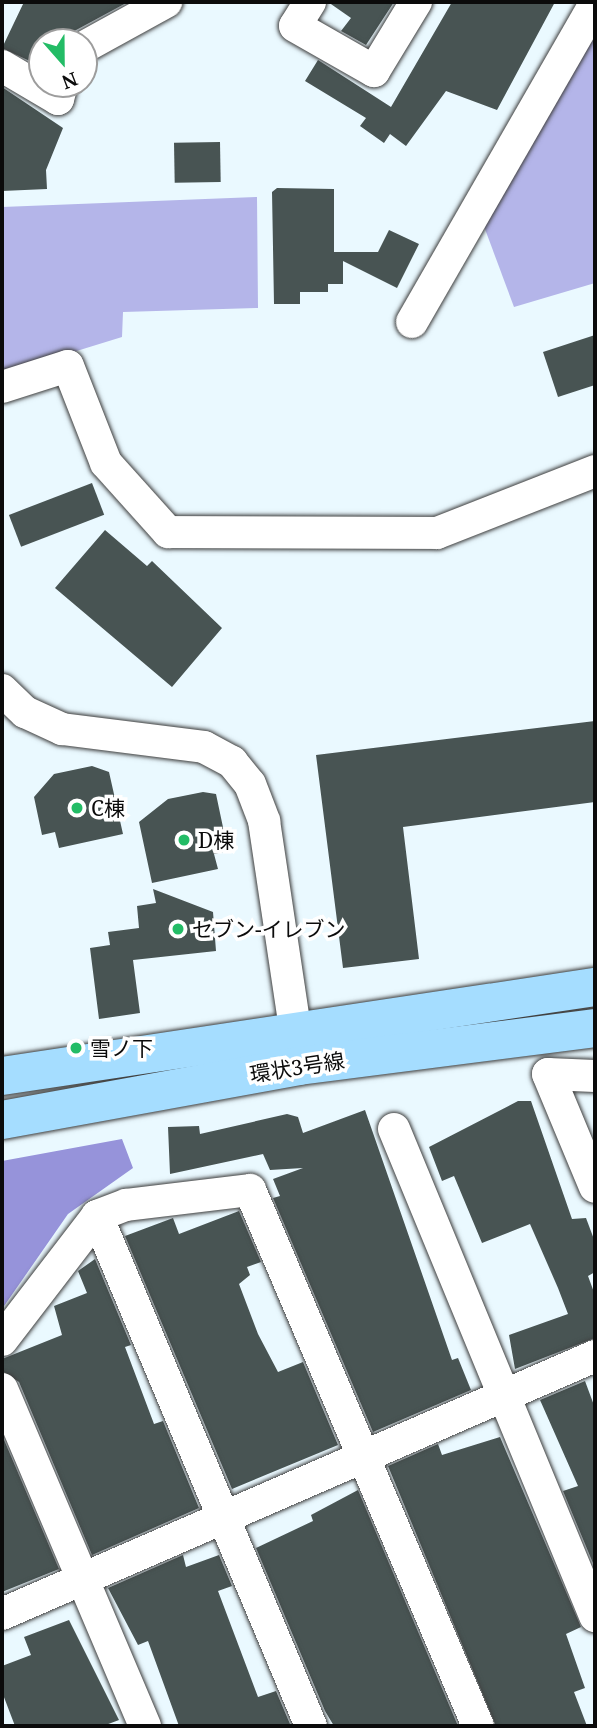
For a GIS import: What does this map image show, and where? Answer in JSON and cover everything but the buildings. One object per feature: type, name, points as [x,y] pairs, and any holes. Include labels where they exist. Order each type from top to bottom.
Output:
[{"type":"street","points":[[98,39],[166,2]]},
{"type":"street","points":[[310,2],[296,26],[374,71],[416,2]]},
{"type":"street","points":[[412,322],[595,4]]},
{"type":"street","points":[[2,66],[28,81]]},
{"type":"street","points":[[2,387],[68,366],[106,463],[168,533],[437,533],[595,471]]},
{"type":"street","points":[[2,690],[25,712],[62,729],[204,747],[232,762],[250,784],[264,821],[298,1027],[299,1066]]},
{"type":"street","name":"環状3号線","points":[[2,1076],[298,1027],[595,988]]},
{"type":"street","name":"環状3号線","points":[[2,1120],[299,1066],[595,1028]]},
{"type":"street","points":[[595,1076],[548,1074],[595,1187]]},
{"type":"street","points":[[394,1129],[595,1616]]},
{"type":"street","points":[[2,1340],[97,1216],[126,1205],[250,1190],[478,1726]]},
{"type":"street","points":[[97,1216],[311,1726]]},
{"type":"street","points":[[2,1614],[222,1515],[595,1356]]},
{"type":"street","points":[[2,1389],[145,1726]]},
{"type":"shaded area","points":[[595,25],[595,283],[514,307],[482,221]]},
{"type":"shaded area","points":[[257,197],[258,308],[123,312],[122,337],[2,374],[2,207]]},
{"type":"shaded area","points":[[122,1139],[133,1168],[68,1214],[2,1309],[2,1161]]},
{"type":"place","name":"C棟","points":[[77,808]]},
{"type":"place","name":"D棟","points":[[184,840]]},
{"type":"place","name":"セブン-イレブン","points":[[178,929]]},
{"type":"place","name":"雪ノ下","points":[[76,1048]]}]
